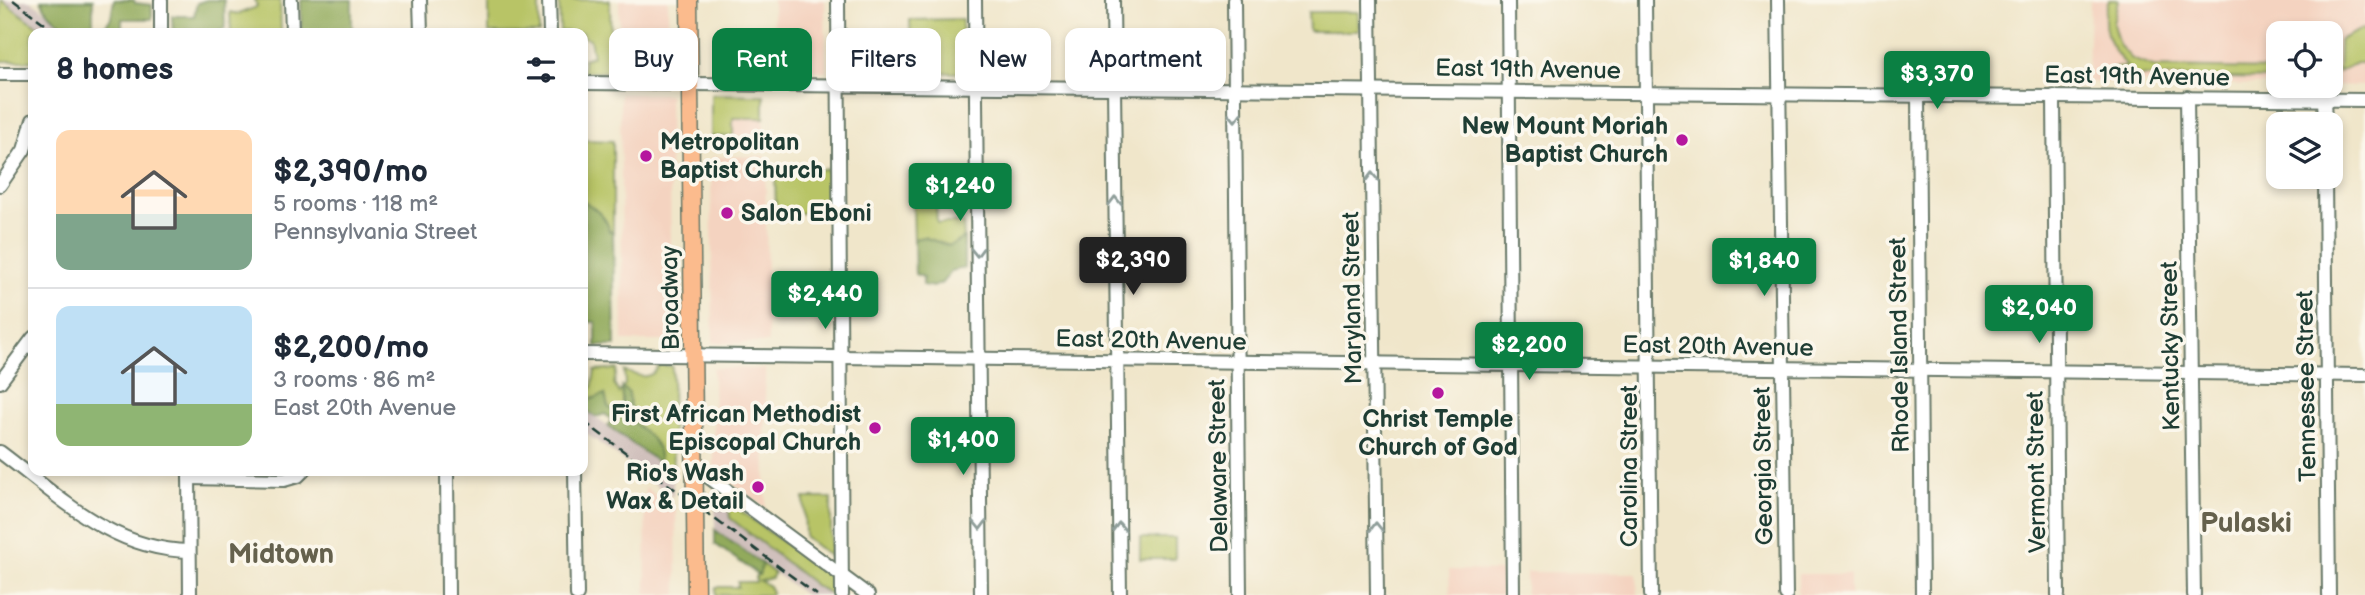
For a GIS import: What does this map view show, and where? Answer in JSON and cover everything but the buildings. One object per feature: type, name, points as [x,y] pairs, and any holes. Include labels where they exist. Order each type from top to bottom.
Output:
[{"type":"main road","name":"Broadway","points":[[690,0],[690,28]]},
{"type":"main road","name":"Broadway","points":[[690,91],[696,595]]},
{"type":"street","points":[[161,0],[161,28]]},
{"type":"street","points":[[291,0],[292,28]]},
{"type":"street","points":[[420,0],[421,28]]},
{"type":"street","points":[[549,0],[550,28]]},
{"type":"street","points":[[838,0],[838,28]]},
{"type":"street","points":[[975,0],[975,28]]},
{"type":"street","points":[[1113,0],[1113,28]]},
{"type":"street","name":"Delaware Street","points":[[1234,0],[1240,595]]},
{"type":"street","name":"Maryland Street","points":[[1370,0],[1377,595]]},
{"type":"street","points":[[1508,0],[1513,595]]},
{"type":"street","name":"Carolina Street","points":[[1645,0],[1651,595]]},
{"type":"street","name":"Georgia Street","points":[[1778,0],[1786,595]]},
{"type":"street","points":[[0,74],[28,74]]},
{"type":"street","name":"East 19th Avenue","points":[[588,83],[609,83]]},
{"type":"street","name":"East 19th Avenue","points":[[698,84],[826,85]]},
{"type":"street","name":"East 19th Avenue","points":[[1226,88],[2365,100]]},
{"type":"street","points":[[839,91],[844,577],[842,595]]},
{"type":"street","points":[[975,91],[981,595]]},
{"type":"street","points":[[1114,91],[1120,595]]},
{"type":"street","name":"Rhode Island Street","points":[[1918,94],[1922,595]]},
{"type":"street","name":"Vermont Street","points":[[2054,96],[2058,595]]},
{"type":"street","name":"Kentucky Street","points":[[2188,97],[2194,595]]},
{"type":"street","points":[[2324,99],[2325,112]]},
{"type":"street","points":[[1,184],[24,150],[28,137]]},
{"type":"street","name":"Tennessee Street","points":[[2325,189],[2329,595]]},
{"type":"street","points":[[0,382],[28,345]]},
{"type":"street","name":"East 20th Avenue","points":[[588,354],[2365,375]]},
{"type":"street","points":[[0,452],[28,472]]},
{"type":"street","points":[[695,467],[868,595]]},
{"type":"street","points":[[33,476],[114,535],[151,549],[189,551]]},
{"type":"street","points":[[189,476],[190,595]]},
{"type":"street","points":[[221,476],[284,480],[298,476]]},
{"type":"street","points":[[447,476],[448,595]]},
{"type":"street","points":[[575,476],[577,595]]},
{"type":"shaded area","points":[[1,0],[30,0],[70,28],[40,28]]},
{"type":"shaded area","points":[[619,0],[668,0],[668,28],[619,28]]},
{"type":"shaded area","points":[[773,0],[825,0],[826,71],[812,71],[812,28],[773,28]]},
{"type":"shaded area","points":[[2090,0],[2365,0],[2365,86],[2343,85],[2343,21],[2266,21],[2266,85],[2088,82]]},
{"type":"shaded area","points":[[620,94],[669,94],[672,341],[623,341]]},
{"type":"shaded area","points":[[733,118],[764,118],[764,136],[733,136]]},
{"type":"shaded area","points":[[765,156],[768,343],[713,343],[711,157]]},
{"type":"shaded area","points":[[713,368],[765,369],[766,508],[714,470]]},
{"type":"shaded area","points":[[588,412],[673,475],[673,497],[588,435]]},
{"type":"shaded area","points":[[645,487],[676,510],[677,595],[646,595]]},
{"type":"shaded area","points":[[715,508],[729,509],[734,521],[829,595],[805,595],[715,530]]},
{"type":"shaded area","points":[[1449,570],[1501,571],[1501,595],[1450,595]]},
{"type":"shaded area","points":[[1526,572],[1637,573],[1638,595],[1526,595]]},
{"type":"shaded area","points":[[1798,574],[1850,574],[1850,595],[1798,595]]},
{"type":"green space","points":[[1,0],[40,28],[28,28],[28,61],[0,61]]},
{"type":"green space","points":[[41,0],[93,0],[93,28],[71,28],[63,25],[45,8]]},
{"type":"green space","points":[[114,0],[134,0],[135,3],[152,5],[152,19],[122,19],[122,28],[104,28],[111,18]]},
{"type":"green space","points":[[224,0],[225,28],[173,28],[172,16],[194,16],[197,3]]},
{"type":"green space","points":[[255,0],[280,0],[281,28],[231,28],[230,12],[238,14],[257,7]]},
{"type":"green space","points":[[301,0],[352,0],[352,28],[301,28]]},
{"type":"green space","points":[[489,0],[539,0],[539,28],[489,28]]},
{"type":"green space","points":[[559,0],[610,0],[609,72],[588,72],[588,58],[593,56],[588,28],[560,28]]},
{"type":"green space","points":[[2109,0],[2118,0],[2113,24],[2119,45],[2132,59],[2153,67],[2266,69],[2266,79],[2112,76],[2112,68],[2127,67],[2115,52],[2105,28]]},
{"type":"green space","points":[[1308,12],[1358,12],[1359,31],[1309,31]]},
{"type":"green space","points":[[962,19],[962,28],[955,28],[955,73],[941,73],[941,28],[910,28],[910,20]]},
{"type":"green space","points":[[2362,29],[2365,32],[2365,63],[2356,63],[2343,70],[2343,38]]},
{"type":"green space","points":[[711,94],[764,95],[764,118],[733,118],[733,136],[711,137]]},
{"type":"green space","points":[[588,140],[613,141],[613,232],[609,231],[603,217],[588,205]]},
{"type":"green space","points":[[827,169],[828,213],[776,213],[775,170]]},
{"type":"green space","points":[[913,203],[936,203],[937,223],[963,223],[964,238],[950,246],[924,237],[914,239]]},
{"type":"green space","points":[[588,204],[599,213],[609,231],[613,232],[615,346],[596,346],[596,322],[588,322]]},
{"type":"green space","points":[[923,237],[950,246],[964,238],[964,268],[951,271],[942,283],[933,287],[923,285],[923,277],[915,274],[914,239]]},
{"type":"green space","points":[[659,365],[672,366],[673,475],[659,463],[657,448],[651,438],[631,419],[629,393],[622,418],[608,407],[605,394],[588,400],[595,371],[617,369],[614,384],[619,393],[625,384],[624,371],[648,376]]},
{"type":"green space","points":[[622,387],[629,393],[629,405],[637,414],[632,420],[655,443],[659,463],[608,426],[611,419],[605,414],[596,417],[588,412],[588,400],[605,394],[608,407],[622,417]]},
{"type":"green space","points":[[715,492],[833,579],[833,595],[816,586],[730,518],[729,509],[715,508]]},
{"type":"green space","points":[[804,498],[831,498],[831,557],[805,537]]},
{"type":"green space","points":[[715,530],[762,564],[759,575],[715,544]]},
{"type":"green space","points":[[1140,538],[1175,538],[1175,559],[1140,559]]},
{"type":"green space","points":[[762,564],[774,573],[772,578],[760,581],[769,586],[772,592],[769,595],[716,595],[716,587],[738,587],[738,582],[756,582],[756,574],[759,575]]},
{"type":"railway","points":[[13,0],[50,28]]},
{"type":"railway","points":[[588,425],[817,595]]},
{"type":"place","name":"New Mount Moriah Baptist Church","points":[[1682,140]]},
{"type":"place","name":"Metropolitan Baptist Church","points":[[646,156]]},
{"type":"place","name":"Salon Eboni","points":[[727,213]]},
{"type":"place","name":"Christ Temple Church of God","points":[[1438,393]]},
{"type":"place","name":"First African Methodist Episcopal Church","points":[[875,428]]},
{"type":"place","name":"Rio's Wash Wax & Detail","points":[[758,487]]},
{"type":"district","name":"Pulaski","points":[[2246,522]]},
{"type":"district","name":"Midtown","points":[[281,553]]}]
